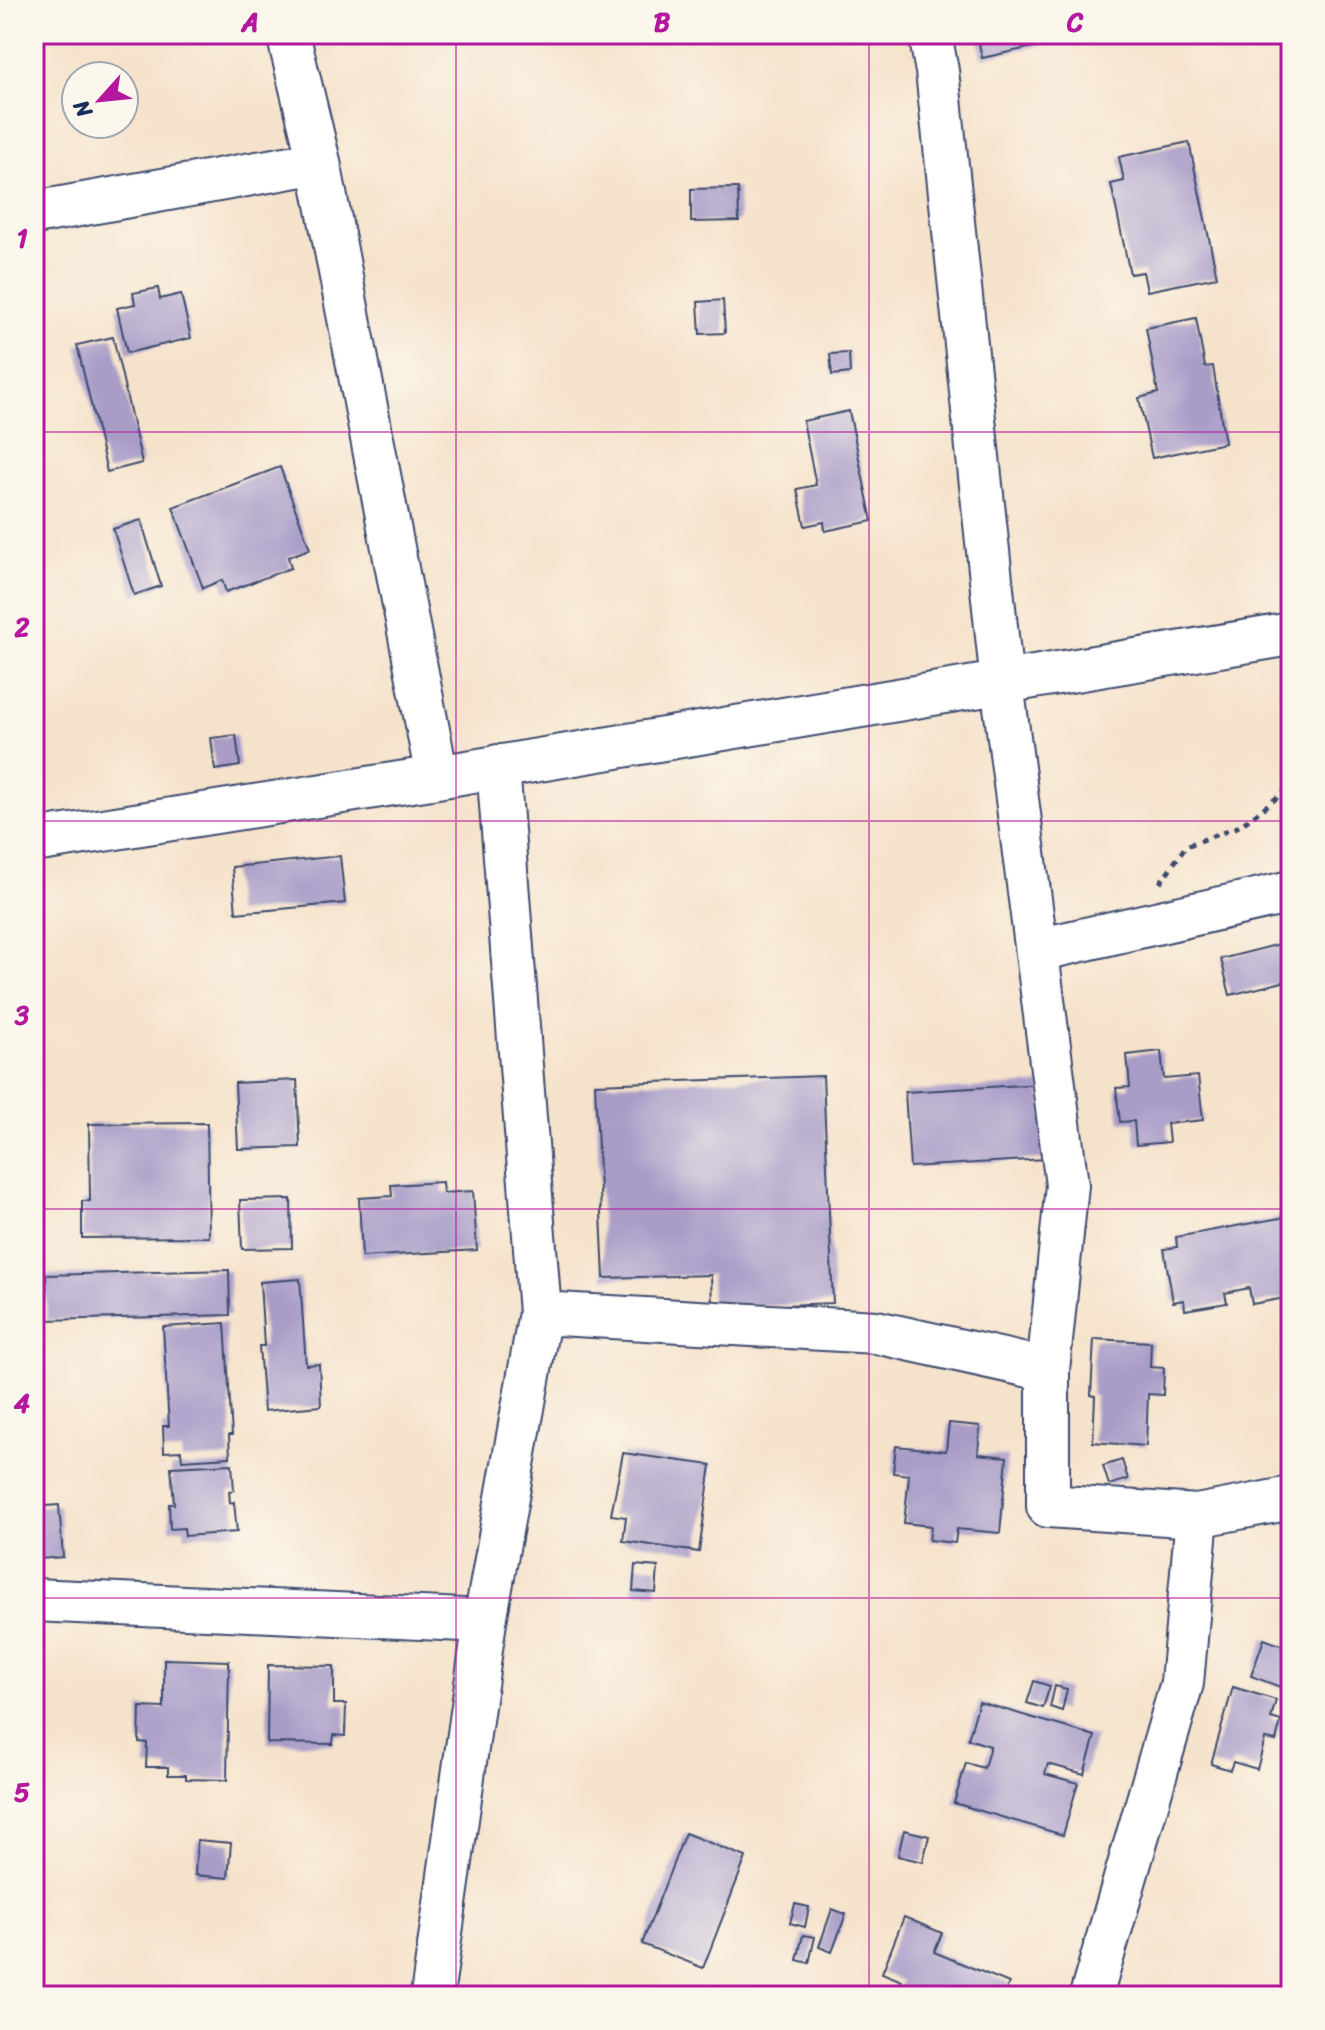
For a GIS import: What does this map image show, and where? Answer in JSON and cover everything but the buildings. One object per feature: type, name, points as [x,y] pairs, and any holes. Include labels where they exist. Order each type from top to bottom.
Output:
[{"type":"street","points":[[288,34],[319,162],[437,777]]},
{"type":"street","points":[[930,34],[937,71],[1002,683],[1067,1185],[1048,1370],[1048,1506],[1197,1516],[1291,1498]]},
{"type":"street","points":[[34,213],[319,162]]},
{"type":"street","points":[[34,841],[1291,634]]},
{"type":"street","points":[[432,1996],[485,1621],[540,1313],[498,766]]},
{"type":"street","points":[[1038,950],[1291,892]]},
{"type":"street","points":[[540,1313],[876,1332],[1048,1370]]},
{"type":"street","points":[[1091,1996],[1182,1683],[1197,1516]]},
{"type":"street","points":[[34,1600],[485,1621]]},
{"type":"path","points":[[1128,929],[1186,846],[1240,826],[1291,787]]}]
